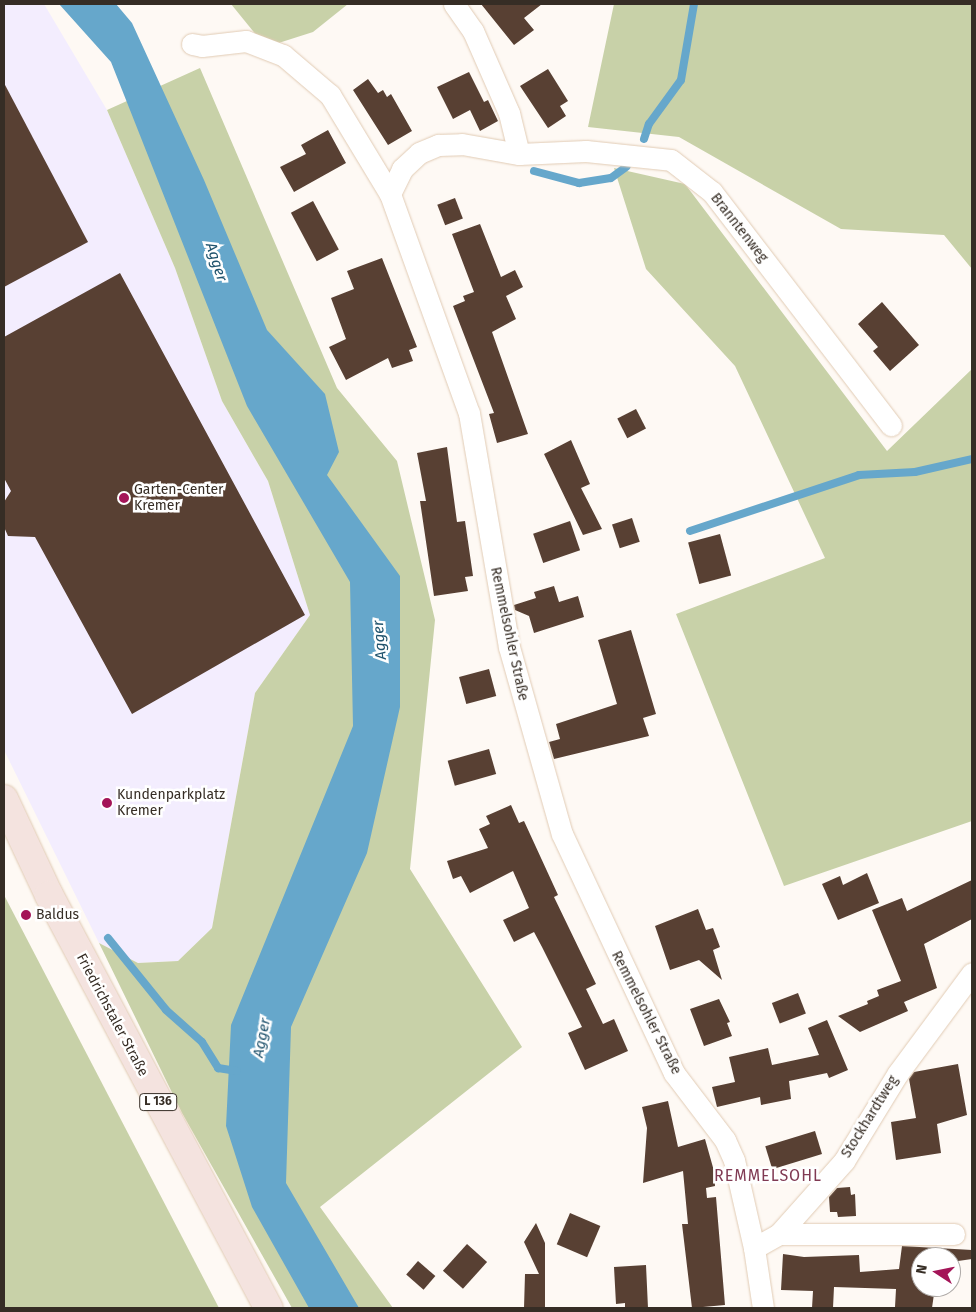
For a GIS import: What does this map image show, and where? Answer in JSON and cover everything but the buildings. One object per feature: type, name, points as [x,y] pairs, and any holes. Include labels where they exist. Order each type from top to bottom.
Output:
[{"type":"main road","name":"Friedrichstaler Straße","points":[[4,799],[49,895],[269,1308]]},
{"type":"street","points":[[454,4],[473,31],[509,113],[519,154]]},
{"type":"street","name":"Remmelsohler Straße","points":[[192,44],[202,46],[246,41],[283,56],[330,95],[390,194],[468,413],[509,647],[562,834],[674,1072],[725,1140],[734,1160],[754,1248],[762,1308]]},
{"type":"street","name":"Branntenweg","points":[[390,194],[402,169],[419,152],[438,145],[462,144],[519,154],[586,151],[671,160],[712,192],[891,425]]},
{"type":"street","name":"Stockhardtweg","points":[[754,1248],[779,1234],[844,1161],[898,1073],[972,973]]},
{"type":"street","points":[[779,1234],[954,1234]]},
{"type":"shaded area","points":[[4,4],[44,4],[107,110],[175,268],[222,401],[268,481],[310,615],[255,693],[212,928],[178,961],[138,963],[99,943],[4,750]]},
{"type":"green space","points":[[231,4],[348,4],[313,32],[266,47]]},
{"type":"green space","points":[[614,4],[972,4],[972,269],[944,235],[841,229],[679,137],[588,127]]},
{"type":"green space","points":[[200,68],[337,388],[397,461],[435,620],[410,869],[522,1047],[320,1207],[393,1308],[292,1308],[182,1113],[99,943],[138,963],[178,961],[212,928],[255,693],[310,615],[268,481],[222,401],[175,268],[107,110]]},
{"type":"green space","points":[[614,168],[685,184],[887,451],[972,369],[972,821],[784,886],[676,614],[825,558],[735,366],[646,269]]},
{"type":"green space","points":[[4,895],[219,1308],[4,1308]]},
{"type":"water","name":"Agger","points":[[59,4],[116,4],[132,23],[204,180],[267,330],[325,394],[339,452],[327,475],[400,576],[400,707],[367,853],[291,1027],[286,1183],[359,1308],[309,1308],[252,1207],[226,1126],[231,1025],[353,726],[350,582],[247,406],[111,62]]},
{"type":"waterway","points":[[644,139],[649,124],[681,80],[694,4]]},
{"type":"waterway","points":[[534,171],[579,183],[611,178],[626,167]]},
{"type":"waterway","points":[[690,531],[859,475],[915,472],[972,459]]},
{"type":"waterway","points":[[108,938],[166,1010],[202,1042],[218,1068],[237,1071]]},
{"type":"place","name":"Garten-Center Kremer","points":[[124,498]]},
{"type":"place","name":"Kundenparkplatz Kremer","points":[[107,803]]},
{"type":"place","name":"Baldus","points":[[26,915]]},
{"type":"district","name":"REMMELSOHL","points":[[768,1176]]}]
